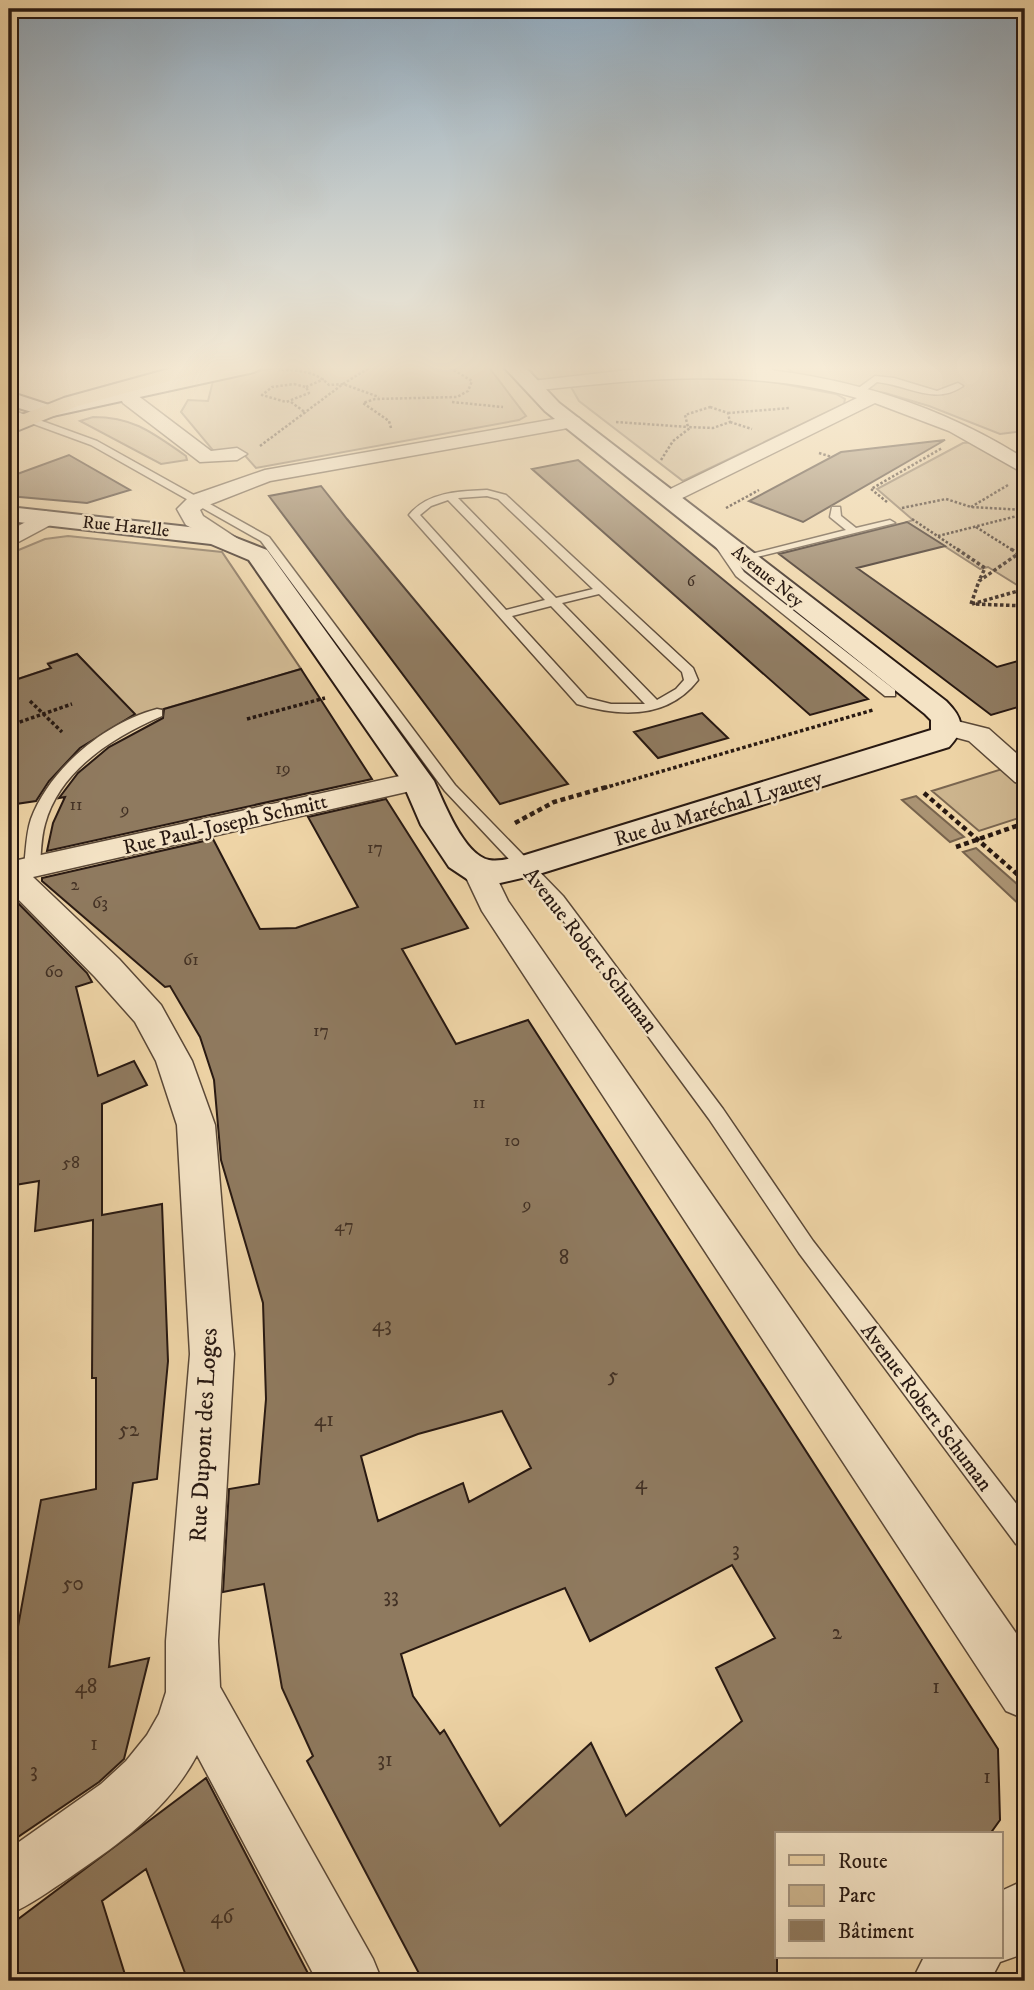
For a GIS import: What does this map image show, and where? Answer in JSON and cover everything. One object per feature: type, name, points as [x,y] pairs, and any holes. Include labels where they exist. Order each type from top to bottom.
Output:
[{"type":"street","points":[[241,459],[246,475],[196,496],[188,509],[189,515],[267,563],[418,781],[452,847],[461,859],[479,871],[493,903],[1025,1692]]},
{"type":"street","points":[[196,496],[265,476],[362,459]]},
{"type":"street","name":"Avenue Ney","points":[[620,459],[916,692],[947,719],[949,727]]},
{"type":"street","points":[[670,498],[744,459]]},
{"type":"street","points":[[1010,459],[1025,468]]},
{"type":"street","name":"Rue Harelle","points":[[9,514],[171,531],[236,543]]},
{"type":"street","points":[[9,540],[46,518]]},
{"type":"street","points":[[949,727],[979,735],[1025,776]]},
{"type":"street","name":"Rue du Maréchal Lyautey","points":[[479,871],[500,872],[527,866],[938,740],[946,734],[949,727]]},
{"type":"street","name":"Rue Paul-Joseph Schmitt","points":[[15,869],[418,781]]},
{"type":"street","name":"Rue Dupont des Loges","points":[[15,869],[21,884],[107,968],[148,1014],[174,1061],[196,1125],[212,1353],[192,1641],[193,1692],[351,1981]]},
{"type":"street","points":[[9,1884],[117,1808],[146,1784],[171,1752],[183,1729],[193,1692]]},
{"type":"street","points":[[1002,1930],[1025,1910]]},
{"type":"street","points":[[943,1981],[970,1958]]},
{"type":"lane","name":"Avenue Robert Schuman","points":[[125,459],[196,496],[265,539],[450,788],[557,900],[716,1114],[844,1298],[1025,1535]]},
{"type":"lane","points":[[487,494],[502,497],[602,590],[688,671],[691,680],[684,691],[653,704],[621,710],[582,701],[414,515],[429,503],[452,498],[487,494]]},
{"type":"lane","points":[[452,498],[653,704]]},
{"type":"lane","points":[[836,509],[835,517],[854,531]]},
{"type":"lane","points":[[746,557],[890,523]]},
{"type":"lane","points":[[714,533],[740,573],[890,693]]},
{"type":"lane","points":[[504,614],[602,590]]},
{"type":"lane","points":[[15,869],[50,794],[95,749],[156,713]]},
{"type":"path","points":[[654,464],[662,459]]},
{"type":"path","points":[[888,503],[871,489],[924,459]]},
{"type":"path","points":[[723,509],[759,490]]},
{"type":"path","points":[[971,604],[985,568],[897,509],[946,499],[971,507],[1025,512]]},
{"type":"path","points":[[937,536],[1025,512]]},
{"type":"path","points":[[975,527],[1025,558]]},
{"type":"path","points":[[979,581],[1025,550]]},
{"type":"path","points":[[971,604],[1025,589]]},
{"type":"path","points":[[971,604],[1025,606]]},
{"type":"path","points":[[492,831],[513,824],[554,802],[881,708],[916,692]]},
{"type":"path","points":[[247,719],[334,696]]},
{"type":"path","points":[[30,701],[62,732]]},
{"type":"path","points":[[14,724],[72,704]]},
{"type":"path","points":[[924,793],[1025,881]]},
{"type":"path","points":[[956,847],[1025,823]]},
{"type":"green space","points":[[151,459],[187,460],[161,464]]},
{"type":"green space","points":[[248,459],[306,459],[256,468]]},
{"type":"green space","points":[[654,459],[729,459],[683,481]]},
{"type":"green space","points":[[933,459],[1004,459],[1025,471],[1025,590],[988,567],[980,569],[907,522],[913,520],[877,489]]},
{"type":"green space","points":[[68,536],[222,552],[301,669],[136,717],[77,654],[48,663],[51,668],[9,682],[9,554],[45,539]]},
{"type":"green space","points":[[1002,769],[1025,787],[1025,816],[979,831],[932,791]]},
{"type":"shaded area","points":[[916,796],[964,837],[950,842],[902,800]]},
{"type":"shaded area","points":[[976,848],[1025,891],[1025,910],[963,852]]},
{"type":"building","points":[[58,459],[76,459],[130,490],[87,503],[9,496],[9,477]]},
{"type":"building","points":[[828,459],[912,459],[803,522],[749,501]]},
{"type":"building","points":[[578,460],[868,699],[810,715],[532,469]]},
{"type":"building","points":[[321,486],[568,784],[500,804],[269,496]]},
{"type":"building","points":[[907,522],[945,546],[857,568],[997,667],[1025,659],[1025,705],[991,715],[779,554]]},
{"type":"building","points":[[77,654],[135,714],[80,748],[49,781],[36,801],[9,805],[9,682],[51,668],[48,664]]},
{"type":"building","points":[[301,669],[372,779],[47,851],[53,823],[65,797],[59,798],[78,773],[109,747],[163,718],[164,709]]},
{"type":"building","points":[[702,713],[728,738],[658,758],[634,732]]},
{"type":"building","points":[[386,799],[468,928],[402,949],[456,1044],[528,1020],[998,1749],[1000,1820],[991,1832],[775,1832],[777,1981],[423,1981],[307,1761],[313,1756],[282,1688],[264,1584],[223,1592],[229,1489],[259,1484],[266,1399],[263,1303],[221,1160],[214,1080],[200,1037],[170,986],[165,987],[42,881],[42,878],[213,839],[260,929],[296,928],[358,907],[308,817]],"holes":[[[502,1411],[531,1468],[469,1502],[463,1483],[378,1521],[361,1456],[418,1434]],[[732,1565],[775,1638],[716,1668],[742,1721],[626,1816],[591,1743],[500,1826],[444,1730],[440,1734],[413,1696],[401,1654],[565,1588],[590,1641]]]},
{"type":"building","points":[[15,900],[87,973],[92,982],[76,987],[98,1076],[134,1061],[147,1085],[102,1104],[102,1215],[162,1204],[168,1361],[157,1479],[133,1483],[109,1667],[149,1658],[124,1759],[99,1782],[9,1843],[9,1676],[41,1500],[96,1489],[96,1378],[92,1378],[93,1220],[35,1231],[39,1181],[9,1186],[9,901]]},
{"type":"building","points":[[206,1778],[312,1981],[188,1981],[146,1869],[102,1901],[127,1981],[9,1981],[9,1926]]}]
